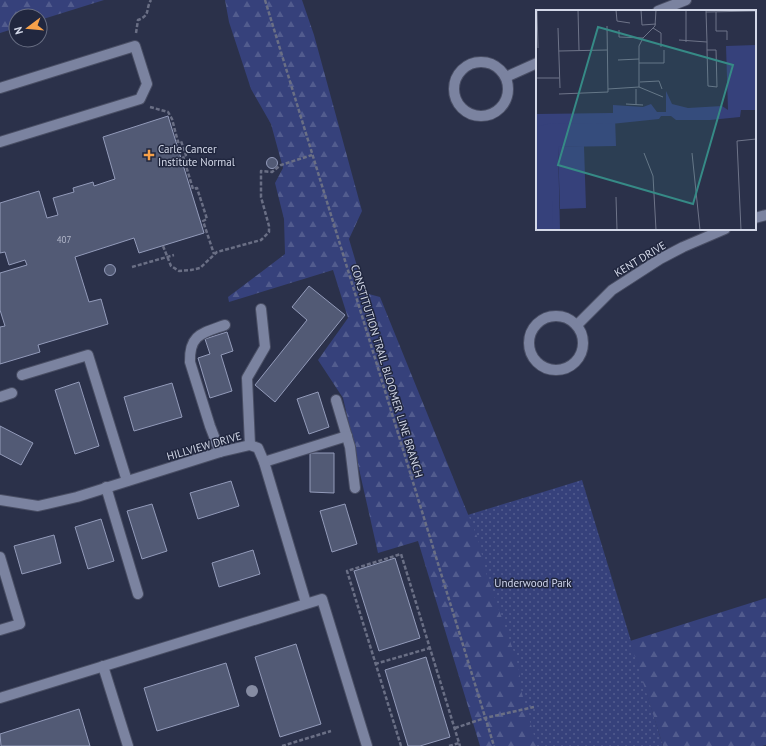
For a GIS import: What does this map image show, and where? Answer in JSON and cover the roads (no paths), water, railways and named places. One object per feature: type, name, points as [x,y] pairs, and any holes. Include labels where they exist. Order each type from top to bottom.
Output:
[{"type":"street","points":[[661,10],[686,0]]},
{"type":"street","points":[[0,88],[135,46],[147,84],[140,99],[0,142]]},
{"type":"street","points":[[486,62],[501,70],[506,77],[509,86],[508,96],[498,111],[490,116],[480,117],[471,115],[457,102],[454,93],[454,84],[462,69],[469,64],[486,62]]},
{"type":"street","points":[[506,77],[536,63]]},
{"type":"street","points":[[756,218],[766,215]]},
{"type":"street","name":"KENT DRIVE","points":[[577,325],[612,290],[660,259],[724,230]]},
{"type":"street","points":[[250,445],[247,378],[264,347],[261,309]]},
{"type":"street","points":[[551,316],[560,316],[569,319],[577,325],[581,332],[583,345],[579,357],[574,364],[567,368],[550,370],[542,367],[535,361],[530,353],[528,343],[534,325],[542,319],[551,316]]},
{"type":"street","points":[[220,452],[192,369],[190,353],[191,346],[195,339],[200,335],[225,325]]},
{"type":"street","points":[[22,375],[88,355],[127,481]]},
{"type":"street","points":[[0,397],[12,393]]},
{"type":"street","points":[[336,400],[350,447],[355,488]]},
{"type":"street","points":[[264,462],[347,436]]},
{"type":"street","name":"HILLVIEW DRIVE","points":[[0,500],[38,506],[77,497],[220,452],[250,445],[258,448],[264,462],[306,603]]},
{"type":"street","points":[[106,487],[138,594]]},
{"type":"street","points":[[0,557],[20,624],[0,630]]},
{"type":"street","points":[[0,698],[322,599],[367,746]]},
{"type":"street","points":[[103,666],[128,746]]},
{"type":"place","name":"Carle Cancer Institute Normal","points":[[149,155]]},
{"type":"park label","name":"Underwood Park","points":[[533,583]]}]
